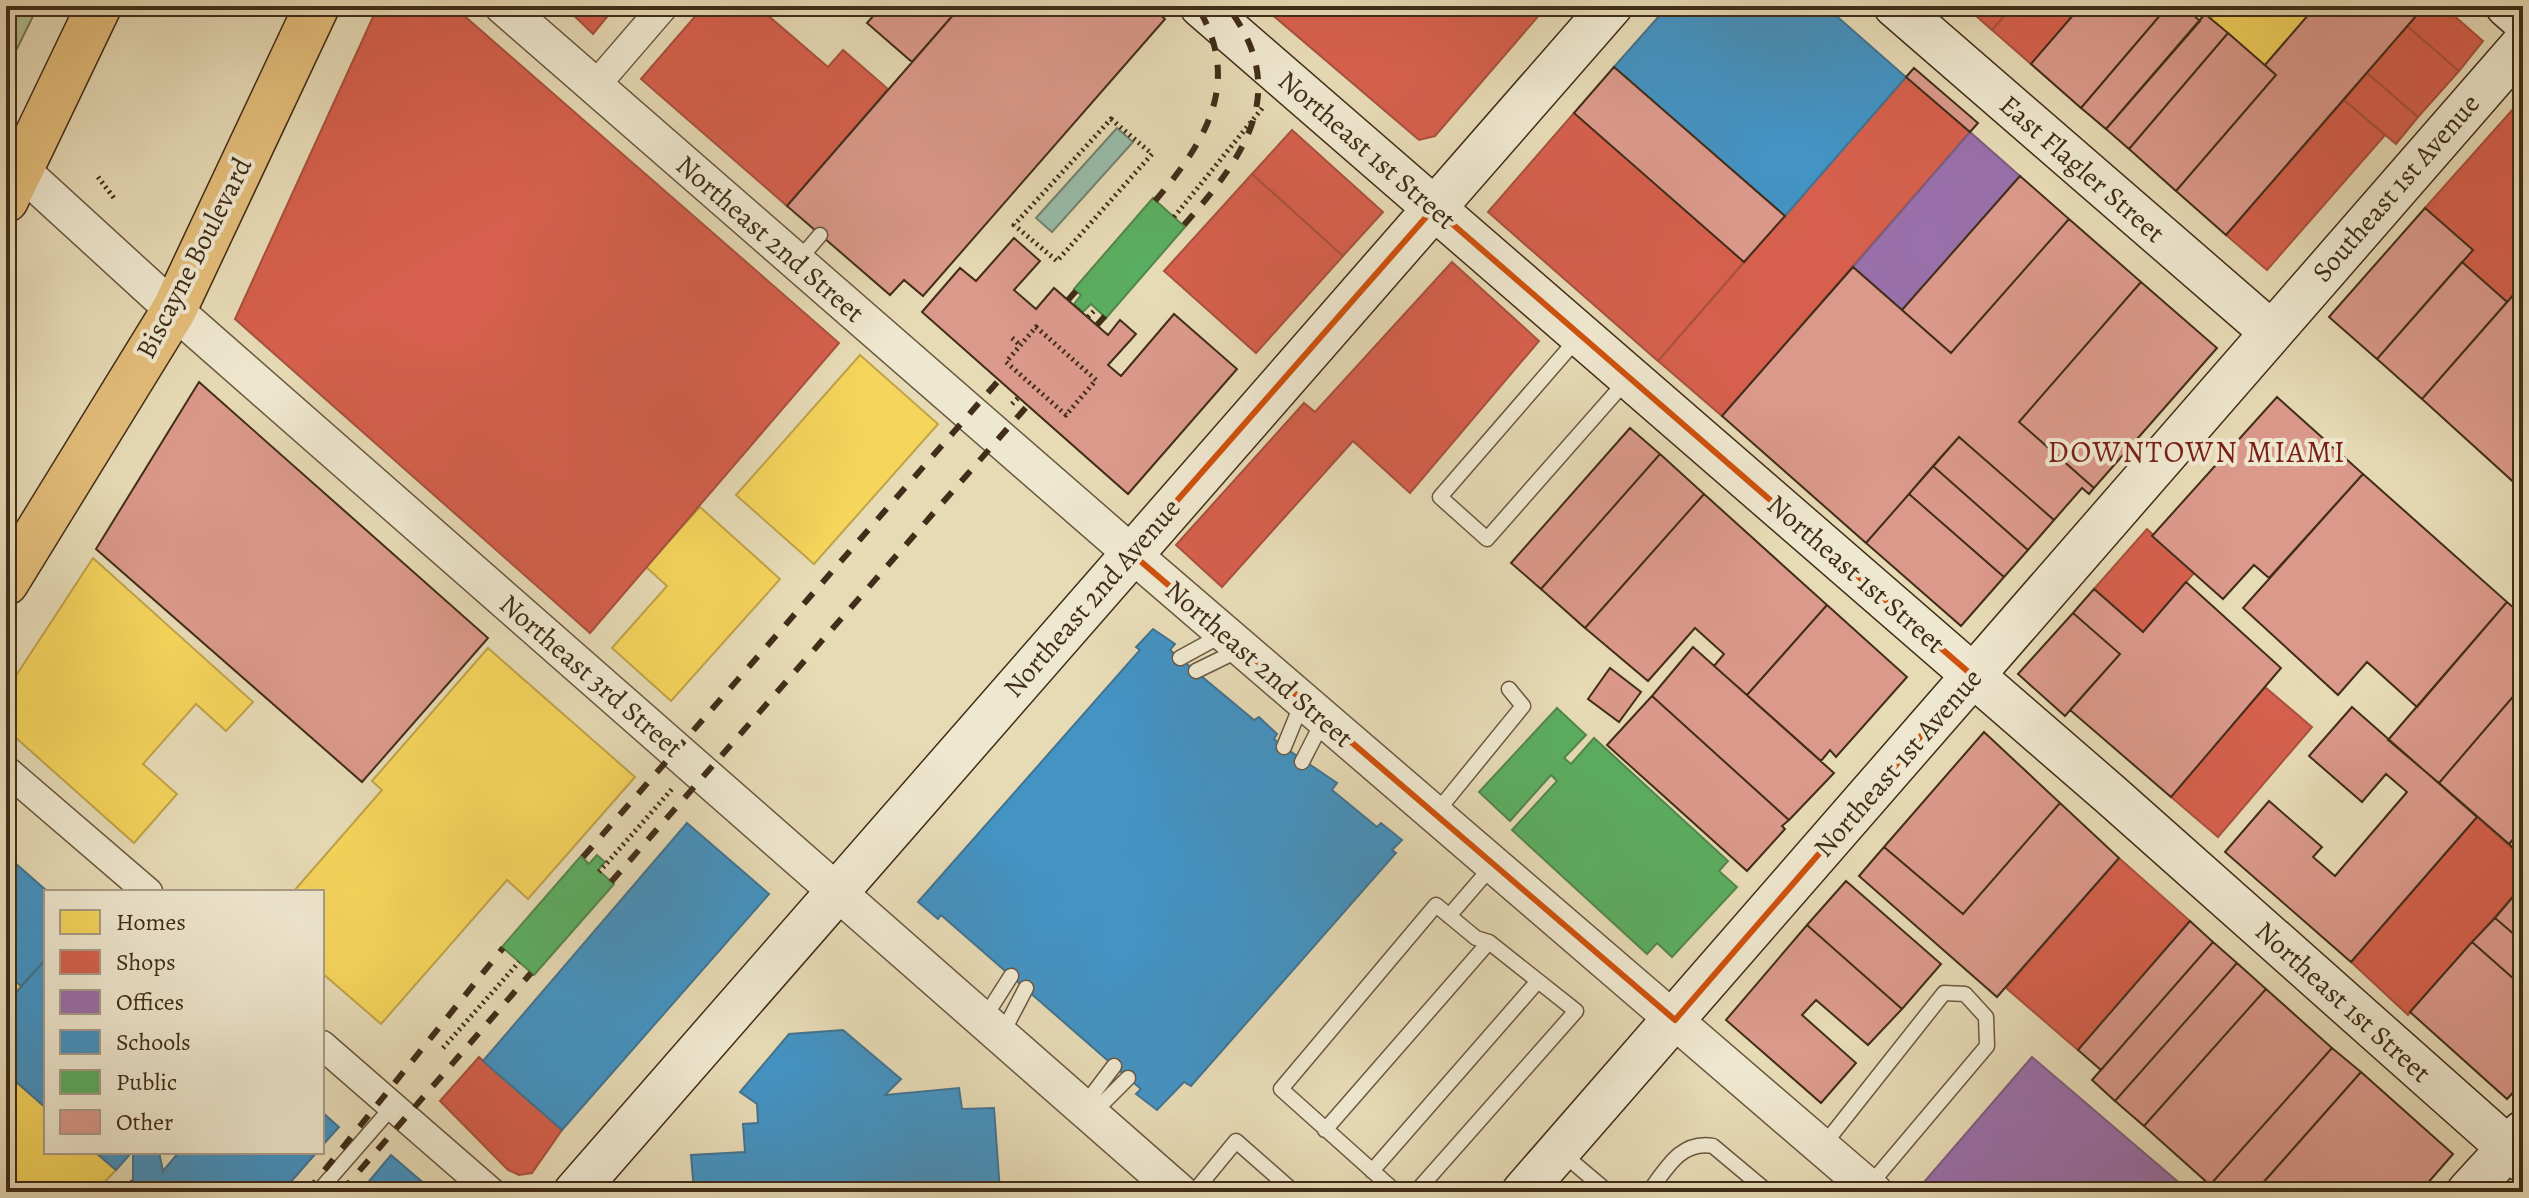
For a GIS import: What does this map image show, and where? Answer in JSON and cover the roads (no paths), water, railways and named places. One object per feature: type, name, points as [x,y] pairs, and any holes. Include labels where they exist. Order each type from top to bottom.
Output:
[{"type":"main road","points":[[11,176],[99,6]]},
{"type":"main road","name":"Biscayne Boulevard","points":[[6,583],[174,310],[317,6]]},
{"type":"main road","name":"Northeast 1st Street","points":[[1201,6],[2518,1147]]},
{"type":"main road","name":"Northeast 2nd Avenue","points":[[575,1192],[1611,6]]},
{"type":"main road","name":"East Flagler Street","points":[[1895,6],[2270,331]]},
{"type":"main road","points":[[2507,6],[2523,20]]},
{"type":"main road","name":"Southeast 1st Avenue","points":[[2270,331],[2523,44]]},
{"type":"main road","name":"Northeast 1st Avenue","points":[[1523,1192],[2270,331]]},
{"type":"main road","points":[[2468,1192],[2518,1147]]},
{"type":"street","name":"Northeast 2nd Street","points":[[503,6],[1131,553],[1822,1147],[1860,1184]]},
{"type":"street","points":[[595,86],[664,6]]},
{"type":"street","name":"Northeast 3rd Street","points":[[11,176],[174,310],[1179,1192]]},
{"type":"street","points":[[6,770],[146,890]]},
{"type":"street","points":[[324,1047],[491,1192]]},
{"type":"lane","points":[[797,262],[820,235]]},
{"type":"lane","points":[[1580,335],[1440,497],[1487,539],[1629,377]]},
{"type":"lane","points":[[1180,658],[1233,640]]},
{"type":"lane","points":[[1196,671],[1233,640]]},
{"type":"lane","points":[[1435,814],[1523,706],[1509,689]]},
{"type":"lane","points":[[1284,747],[1313,710]]},
{"type":"lane","points":[[1302,762],[1313,710]]},
{"type":"lane","points":[[1449,916],[1494,865]]},
{"type":"lane","points":[[1396,1192],[1281,1089],[1436,905],[1476,938],[1489,942],[1576,1011],[1416,1192]]},
{"type":"lane","points":[[1325,1130],[1489,942]]},
{"type":"lane","points":[[992,1028],[1011,976]]},
{"type":"lane","points":[[1372,1171],[1538,981]]},
{"type":"lane","points":[[992,1028],[1026,988]]},
{"type":"lane","points":[[1822,1147],[1944,993],[1965,994],[1986,1017],[1987,1046],[1860,1184]]},
{"type":"lane","points":[[1087,1111],[1114,1066]]},
{"type":"lane","points":[[1087,1111],[1128,1078]]},
{"type":"lane","points":[[318,1192],[393,1106]]},
{"type":"lane","points":[[1194,1192],[1236,1141],[1294,1192]]},
{"type":"lane","points":[[1649,1192],[1674,1158],[1690,1146],[1702,1144],[1713,1146],[1768,1192]]},
{"type":"lane","points":[[1559,1150],[1608,1192]]},
{"type":"railway","points":[[1155,201],[1190,156],[1212,110],[1217,85],[1217,60],[1210,34],[1197,6]]},
{"type":"railway","points":[[1184,225],[1225,175],[1241,149],[1252,123],[1258,95],[1256,67],[1247,37],[1227,6]]},
{"type":"railway","points":[[1068,300],[1076,291]]},
{"type":"railway","points":[[1097,325],[1105,316]]},
{"type":"railway","points":[[583,857],[999,380]]},
{"type":"railway","points":[[611,882],[1028,405]]},
{"type":"railway","points":[[307,1192],[503,948]]},
{"type":"railway","points":[[341,1192],[531,973]]},
{"type":"district","name":"DOWNTOWN MIAMI","points":[[2197,452]]}]
